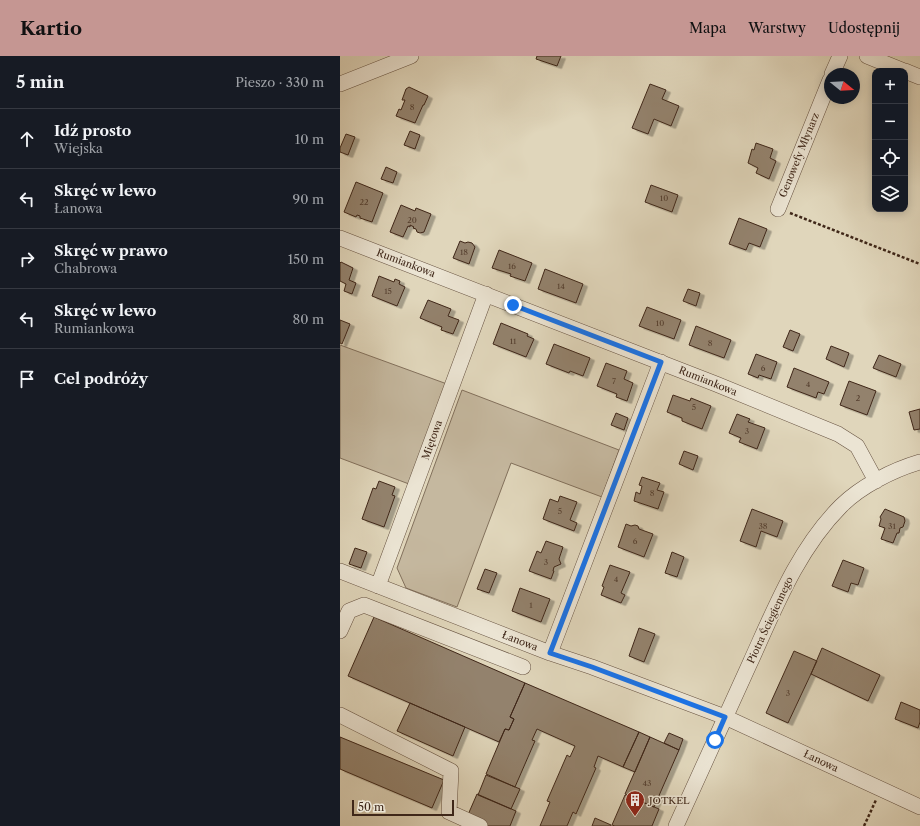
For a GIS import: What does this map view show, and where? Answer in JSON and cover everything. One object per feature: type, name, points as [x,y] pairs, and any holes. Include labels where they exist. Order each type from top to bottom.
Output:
[{"type":"street","points":[[340,84],[411,56]]},
{"type":"street","points":[[835,68],[840,56]]},
{"type":"street","points":[[868,56],[898,68]]},
{"type":"street","points":[[908,72],[920,77]]},
{"type":"street","name":"Genowefy Młynarz","points":[[778,209],[824,95]]},
{"type":"street","name":"Rumiankowa","points":[[340,238],[661,362],[838,434],[857,446],[876,481]]},
{"type":"street","name":"Miętowa","points":[[378,586],[486,294]]},
{"type":"street","points":[[550,653],[661,362]]},
{"type":"street","name":"Piotra Ściegiennego","points":[[676,826],[783,588],[817,534],[842,506],[876,481],[905,467],[920,462]]},
{"type":"street","name":"Łanowa","points":[[340,571],[550,653],[592,667],[725,717],[920,807]]},
{"type":"street","points":[[340,631],[349,611],[364,605],[523,667]]},
{"type":"street","points":[[340,715],[451,771],[449,812],[480,826]]},
{"type":"path","points":[[778,209],[920,264]]},
{"type":"path","points":[[864,826],[881,789]]},
{"type":"shaded area","points":[[340,345],[447,384],[409,484],[340,458]]},
{"type":"shaded area","points":[[462,390],[619,450],[602,497],[511,463],[457,607],[406,588],[397,568]]},
{"type":"building","points":[[537,56],[561,56],[557,66],[536,59]]},
{"type":"building","points":[[650,84],[666,90],[662,99],[679,106],[671,126],[654,119],[648,134],[632,128]]},
{"type":"building","points":[[409,87],[428,96],[415,123],[396,116],[399,109],[401,110],[405,100],[402,100],[406,89]]},
{"type":"building","points":[[410,131],[420,135],[415,149],[404,145]]},
{"type":"building","points":[[346,134],[355,137],[348,155],[340,152],[340,148]]},
{"type":"building","points":[[756,143],[773,149],[770,158],[776,161],[769,179],[756,173],[758,168],[748,163],[752,149],[754,150]]},
{"type":"building","points":[[386,167],[397,172],[393,183],[381,179]]},
{"type":"building","points":[[356,182],[383,193],[372,222],[360,218],[360,216],[357,215],[356,217],[344,212]]},
{"type":"building","points":[[651,185],[678,195],[672,212],[645,202]]},
{"type":"building","points":[[401,205],[415,211],[416,208],[431,214],[424,232],[417,232],[416,229],[413,228],[414,227],[410,225],[410,227],[408,226],[403,237],[390,232]]},
{"type":"building","points":[[739,218],[767,229],[760,247],[749,243],[746,250],[729,244]]},
{"type":"building","points":[[460,241],[472,243],[475,247],[469,264],[453,258]]},
{"type":"building","points":[[499,250],[532,263],[525,281],[510,276],[511,274],[492,268]]},
{"type":"building","points":[[341,262],[353,268],[349,280],[356,283],[352,294],[344,291],[346,284],[340,281]]},
{"type":"building","points":[[545,269],[583,284],[576,303],[538,289]]},
{"type":"building","points":[[379,276],[394,282],[395,279],[400,281],[399,284],[405,287],[397,306],[372,296]]},
{"type":"building","points":[[688,289],[700,293],[696,306],[683,301]]},
{"type":"building","points":[[428,300],[451,309],[448,316],[459,320],[453,334],[441,330],[442,327],[420,318]]},
{"type":"building","points":[[647,307],[681,320],[674,339],[639,326]]},
{"type":"building","points":[[340,320],[350,324],[342,344],[340,343]]},
{"type":"building","points":[[501,323],[528,334],[527,336],[534,339],[526,357],[493,344]]},
{"type":"building","points":[[696,326],[731,340],[724,358],[689,345]]},
{"type":"building","points":[[790,330],[800,334],[793,351],[783,347]]},
{"type":"building","points":[[554,344],[590,358],[583,376],[570,371],[569,373],[546,364]]},
{"type":"building","points":[[831,346],[849,353],[844,367],[826,359]]},
{"type":"building","points":[[756,354],[777,362],[771,379],[759,375],[758,378],[748,374]]},
{"type":"building","points":[[879,355],[901,364],[896,377],[873,368]]},
{"type":"building","points":[[606,363],[627,371],[624,379],[633,383],[627,401],[616,397],[617,394],[597,386]]},
{"type":"building","points":[[794,368],[829,382],[824,394],[818,392],[816,398],[787,387]]},
{"type":"building","points":[[849,381],[876,391],[867,415],[840,405]]},
{"type":"building","points":[[673,395],[690,401],[691,398],[711,406],[702,429],[682,421],[682,418],[667,412]]},
{"type":"building","points":[[920,409],[920,429],[914,430],[909,412]]},
{"type":"building","points":[[616,413],[628,418],[624,430],[611,425]]},
{"type":"building","points":[[737,414],[750,419],[748,422],[765,428],[757,449],[739,442],[741,438],[729,433]]},
{"type":"building","points":[[684,451],[698,456],[693,470],[679,464]]},
{"type":"building","points":[[642,477],[660,483],[657,490],[664,492],[658,509],[634,501],[636,492],[640,494],[642,486],[639,485]]},
{"type":"building","points":[[379,481],[395,487],[392,495],[395,496],[384,527],[362,519],[373,488],[376,489]]},
{"type":"building","points":[[560,496],[577,502],[570,520],[577,523],[574,531],[543,519],[550,499],[558,502]]},
{"type":"building","points":[[752,509],[783,521],[777,537],[761,531],[756,547],[740,541]]},
{"type":"building","points":[[885,509],[904,517],[905,521],[903,527],[900,528],[899,533],[897,533],[893,543],[881,539],[885,528],[879,526],[881,519],[880,517]]},
{"type":"building","points":[[626,524],[638,526],[639,529],[653,534],[644,557],[618,547]]},
{"type":"building","points":[[546,541],[563,547],[559,559],[561,564],[554,567],[551,579],[529,571],[537,551],[541,553]]},
{"type":"building","points":[[355,548],[367,552],[361,568],[349,564]]},
{"type":"building","points":[[672,552],[684,557],[677,577],[665,573]]},
{"type":"building","points":[[843,560],[864,568],[858,585],[851,583],[848,592],[832,586]]},
{"type":"building","points":[[610,565],[630,572],[621,593],[625,595],[621,603],[601,595],[604,587],[602,586]]},
{"type":"building","points":[[485,569],[497,573],[489,593],[477,589]]},
{"type":"building","points":[[520,588],[550,599],[541,622],[512,611]]},
{"type":"building","points":[[374,617],[525,683],[510,717],[514,719],[509,730],[505,729],[499,742],[348,676]]},
{"type":"building","points":[[639,628],[655,634],[644,662],[629,656]]},
{"type":"building","points":[[822,648],[880,675],[868,701],[811,674]]},
{"type":"building","points":[[794,651],[817,661],[788,723],[766,713]]},
{"type":"building","points":[[525,683],[639,732],[623,767],[598,756],[594,767],[596,768],[576,814],[573,812],[567,826],[540,826],[550,802],[547,801],[567,755],[570,757],[575,746],[537,729],[532,740],[535,741],[515,787],[486,774],[505,729],[509,730],[514,719],[510,717]]},
{"type":"building","points":[[901,702],[920,710],[920,722],[918,728],[895,719]]},
{"type":"building","points":[[410,703],[465,727],[453,756],[397,731]]},
{"type":"building","points":[[639,732],[650,737],[635,772],[623,767]]},
{"type":"building","points":[[669,733],[683,739],[679,750],[664,743]]},
{"type":"building","points":[[340,737],[444,780],[432,808],[340,769]]},
{"type":"building","points":[[650,737],[679,750],[654,807],[625,794]]},
{"type":"building","points":[[486,775],[520,789],[511,809],[478,795]]},
{"type":"building","points":[[477,794],[516,811],[510,826],[488,826],[467,817]]},
{"type":"building","name":"JOTKEL","points":[[625,795],[659,809],[652,826],[612,825]]},
{"type":"building","points":[[595,818],[611,825],[611,826],[592,826]]},
{"type":"place","name":"JOTKEL","points":[[635,817]]},
{"type":"route","points":[[513,305],[661,362],[550,653],[592,667],[725,717],[715,740]]}]
